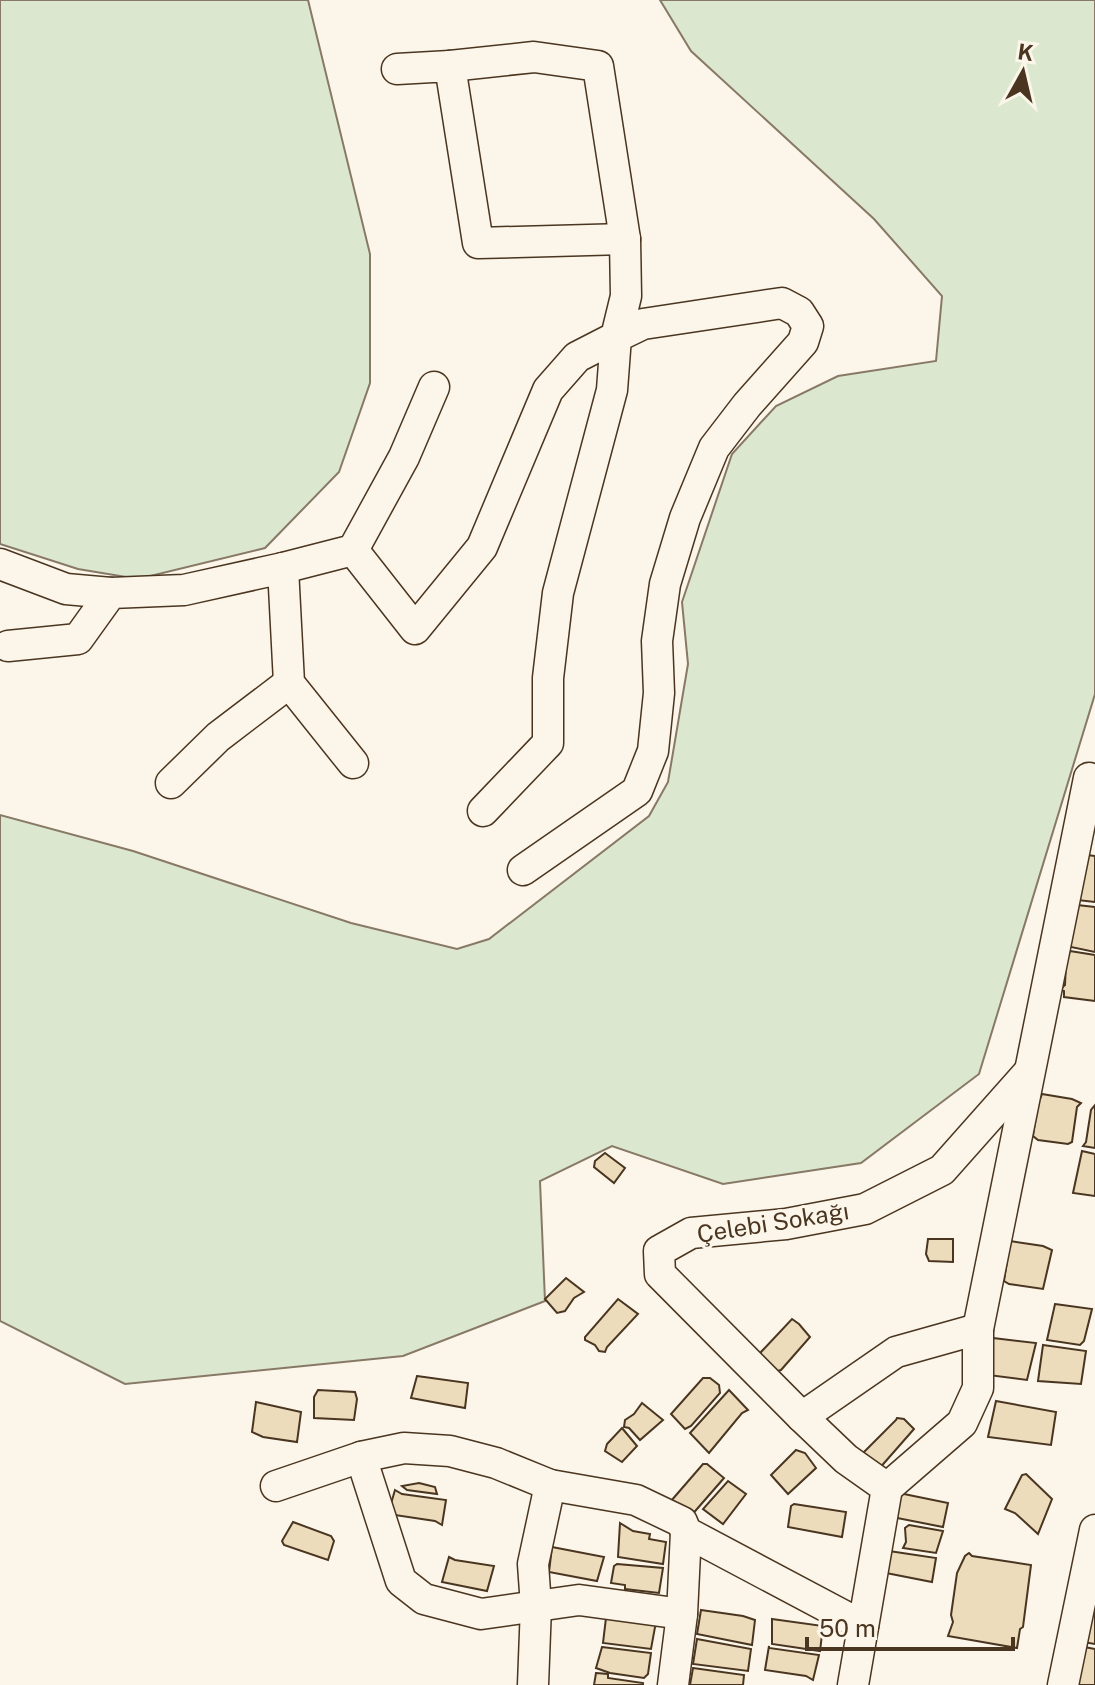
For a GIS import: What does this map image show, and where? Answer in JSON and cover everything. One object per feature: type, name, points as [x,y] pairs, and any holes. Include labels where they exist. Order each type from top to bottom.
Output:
[{"type":"street","points":[[397,69],[534,57],[598,66],[625,239],[626,296],[616,337],[612,390],[558,593],[548,678],[548,743],[483,811]]},
{"type":"street","points":[[450,66],[478,243],[625,239]]},
{"type":"street","points":[[353,550],[415,629],[482,547],[548,390],[577,357],[643,324],[782,303],[799,312],[808,326],[803,342],[714,448],[685,518],[665,584],[657,641],[659,693],[653,751],[637,791],[523,870]]},
{"type":"street","points":[[0,564],[66,589],[111,593],[184,590],[353,550],[404,457],[434,387]]},
{"type":"street","points":[[283,568],[289,683],[353,763]]},
{"type":"street","points":[[8,646],[78,639],[111,593]]},
{"type":"street","points":[[171,783],[218,737],[289,683]]},
{"type":"street","points":[[853,1685],[887,1488],[962,1423],[978,1388],[978,1329],[1089,778]]},
{"type":"street","name":"Çelebi Sokağı","points":[[887,1488],[846,1459],[660,1274],[659,1251],[691,1233],[786,1224],[865,1209],[942,1170],[1029,1072]]},
{"type":"street","points":[[802,1417],[896,1352],[978,1329]]},
{"type":"street","points":[[276,1486],[361,1457],[404,1448],[450,1451],[496,1463],[550,1485],[636,1500],[682,1522],[686,1532],[682,1614],[673,1685]]},
{"type":"street","points":[[361,1457],[401,1581],[424,1599],[481,1614],[579,1600],[682,1614]]},
{"type":"street","points":[[533,1685],[536,1606],[533,1564],[550,1485]]},
{"type":"street","points":[[1063,1685],[1095,1530]]},
{"type":"street","points":[[686,1532],[863,1626]]},
{"type":"green space","points":[[0,0],[308,0],[370,254],[370,383],[339,472],[265,548],[138,579],[78,569],[0,544]]},
{"type":"green space","points":[[660,0],[1095,0],[1095,694],[979,1074],[861,1163],[723,1184],[612,1146],[540,1181],[545,1301],[403,1356],[125,1384],[0,1321],[0,815],[133,851],[351,923],[457,949],[489,939],[649,816],[668,782],[688,664],[682,602],[732,454],[776,406],[838,376],[936,361],[942,296],[874,219],[691,51]]},
{"type":"building","points":[[1087,855],[1095,856],[1095,902],[1077,900]]},
{"type":"building","points":[[1077,905],[1095,907],[1095,952],[1071,947],[1070,931]]},
{"type":"building","points":[[1070,951],[1095,955],[1095,1001],[1064,997],[1064,991],[1059,990],[1065,985]]},
{"type":"building","points":[[1042,1094],[1081,1103],[1077,1107],[1072,1142],[1038,1140],[1033,1136]]},
{"type":"building","points":[[1095,1105],[1095,1148],[1083,1146],[1091,1110]]},
{"type":"building","points":[[1082,1151],[1095,1154],[1095,1196],[1073,1193]]},
{"type":"building","points":[[605,1153],[625,1168],[614,1183],[594,1167],[595,1161]]},
{"type":"building","points":[[928,1239],[953,1239],[953,1262],[929,1261],[926,1254]]},
{"type":"building","points":[[1010,1241],[1052,1250],[1043,1289],[1004,1281]]},
{"type":"building","points":[[566,1278],[584,1292],[574,1298],[565,1311],[557,1313],[545,1299]]},
{"type":"building","points":[[618,1299],[638,1314],[605,1352],[599,1351],[585,1337]]},
{"type":"building","points":[[1055,1304],[1092,1309],[1084,1341],[1080,1345],[1047,1340]]},
{"type":"building","points":[[792,1319],[810,1337],[781,1370],[774,1372],[761,1358],[761,1352]]},
{"type":"building","points":[[993,1338],[1036,1343],[1027,1380],[988,1375]]},
{"type":"building","points":[[1043,1345],[1086,1351],[1081,1384],[1038,1381]]},
{"type":"building","points":[[417,1376],[468,1383],[465,1408],[411,1398]]},
{"type":"building","points":[[703,1378],[710,1378],[719,1385],[720,1393],[685,1429],[671,1414]]},
{"type":"building","points":[[318,1390],[355,1392],[354,1420],[314,1418],[314,1397]]},
{"type":"building","points":[[729,1390],[748,1410],[742,1413],[709,1453],[690,1433]]},
{"type":"building","points":[[996,1401],[1056,1412],[1051,1445],[988,1437]]},
{"type":"building","points":[[256,1402],[301,1412],[297,1442],[263,1437],[252,1432]]},
{"type":"building","points":[[642,1403],[663,1420],[640,1440],[624,1427],[625,1420]]},
{"type":"building","points":[[897,1418],[904,1419],[914,1429],[878,1470],[861,1455]]},
{"type":"building","points":[[622,1428],[637,1446],[622,1462],[605,1451],[607,1444]]},
{"type":"building","points":[[796,1450],[805,1453],[816,1468],[788,1494],[771,1475]]},
{"type":"building","points":[[703,1464],[724,1478],[690,1517],[671,1501]]},
{"type":"building","points":[[1026,1474],[1052,1499],[1038,1534],[1015,1513],[1005,1509],[1022,1475]]},
{"type":"building","points":[[728,1481],[746,1494],[723,1524],[703,1509]]},
{"type":"building","points":[[419,1483],[435,1487],[437,1494],[407,1490],[402,1486]]},
{"type":"building","points":[[395,1490],[402,1494],[446,1500],[442,1525],[435,1521],[388,1514]]},
{"type":"building","points":[[899,1493],[948,1503],[943,1527],[892,1517]]},
{"type":"building","points":[[794,1504],[846,1512],[842,1537],[788,1527]]},
{"type":"building","points":[[293,1522],[331,1536],[334,1541],[328,1560],[284,1545],[282,1541]]},
{"type":"building","points":[[620,1523],[633,1531],[650,1534],[649,1539],[666,1542],[663,1564],[618,1557]]},
{"type":"building","points":[[909,1525],[943,1531],[936,1553],[903,1548],[905,1528]]},
{"type":"building","points":[[552,1547],[604,1557],[597,1581],[549,1572]]},
{"type":"building","points":[[889,1551],[936,1558],[932,1582],[881,1572]]},
{"type":"building","points":[[969,1553],[1031,1565],[1023,1627],[1017,1648],[948,1636],[953,1622],[951,1615],[957,1573]]},
{"type":"building","points":[[449,1557],[494,1566],[487,1591],[442,1582]]},
{"type":"building","points":[[617,1564],[663,1568],[659,1593],[625,1589],[625,1585],[611,1583]]},
{"type":"building","points":[[701,1610],[755,1620],[752,1645],[697,1634]]},
{"type":"building","points":[[1087,1611],[1095,1612],[1095,1644],[1083,1642]]},
{"type":"building","points":[[606,1618],[658,1625],[651,1649],[603,1643]]},
{"type":"building","points":[[772,1619],[823,1626],[820,1651],[772,1644]]},
{"type":"building","points":[[697,1639],[751,1649],[748,1671],[693,1664]]},
{"type":"building","points":[[769,1646],[819,1655],[813,1680],[806,1676],[765,1670]]},
{"type":"building","points":[[1079,1646],[1095,1649],[1095,1685],[1074,1685]]},
{"type":"building","points":[[602,1647],[651,1653],[648,1674],[644,1678],[596,1668]]},
{"type":"building","points":[[693,1668],[744,1675],[743,1685],[690,1685]]},
{"type":"building","points":[[596,1673],[608,1674],[608,1678],[643,1685],[594,1685]]}]
